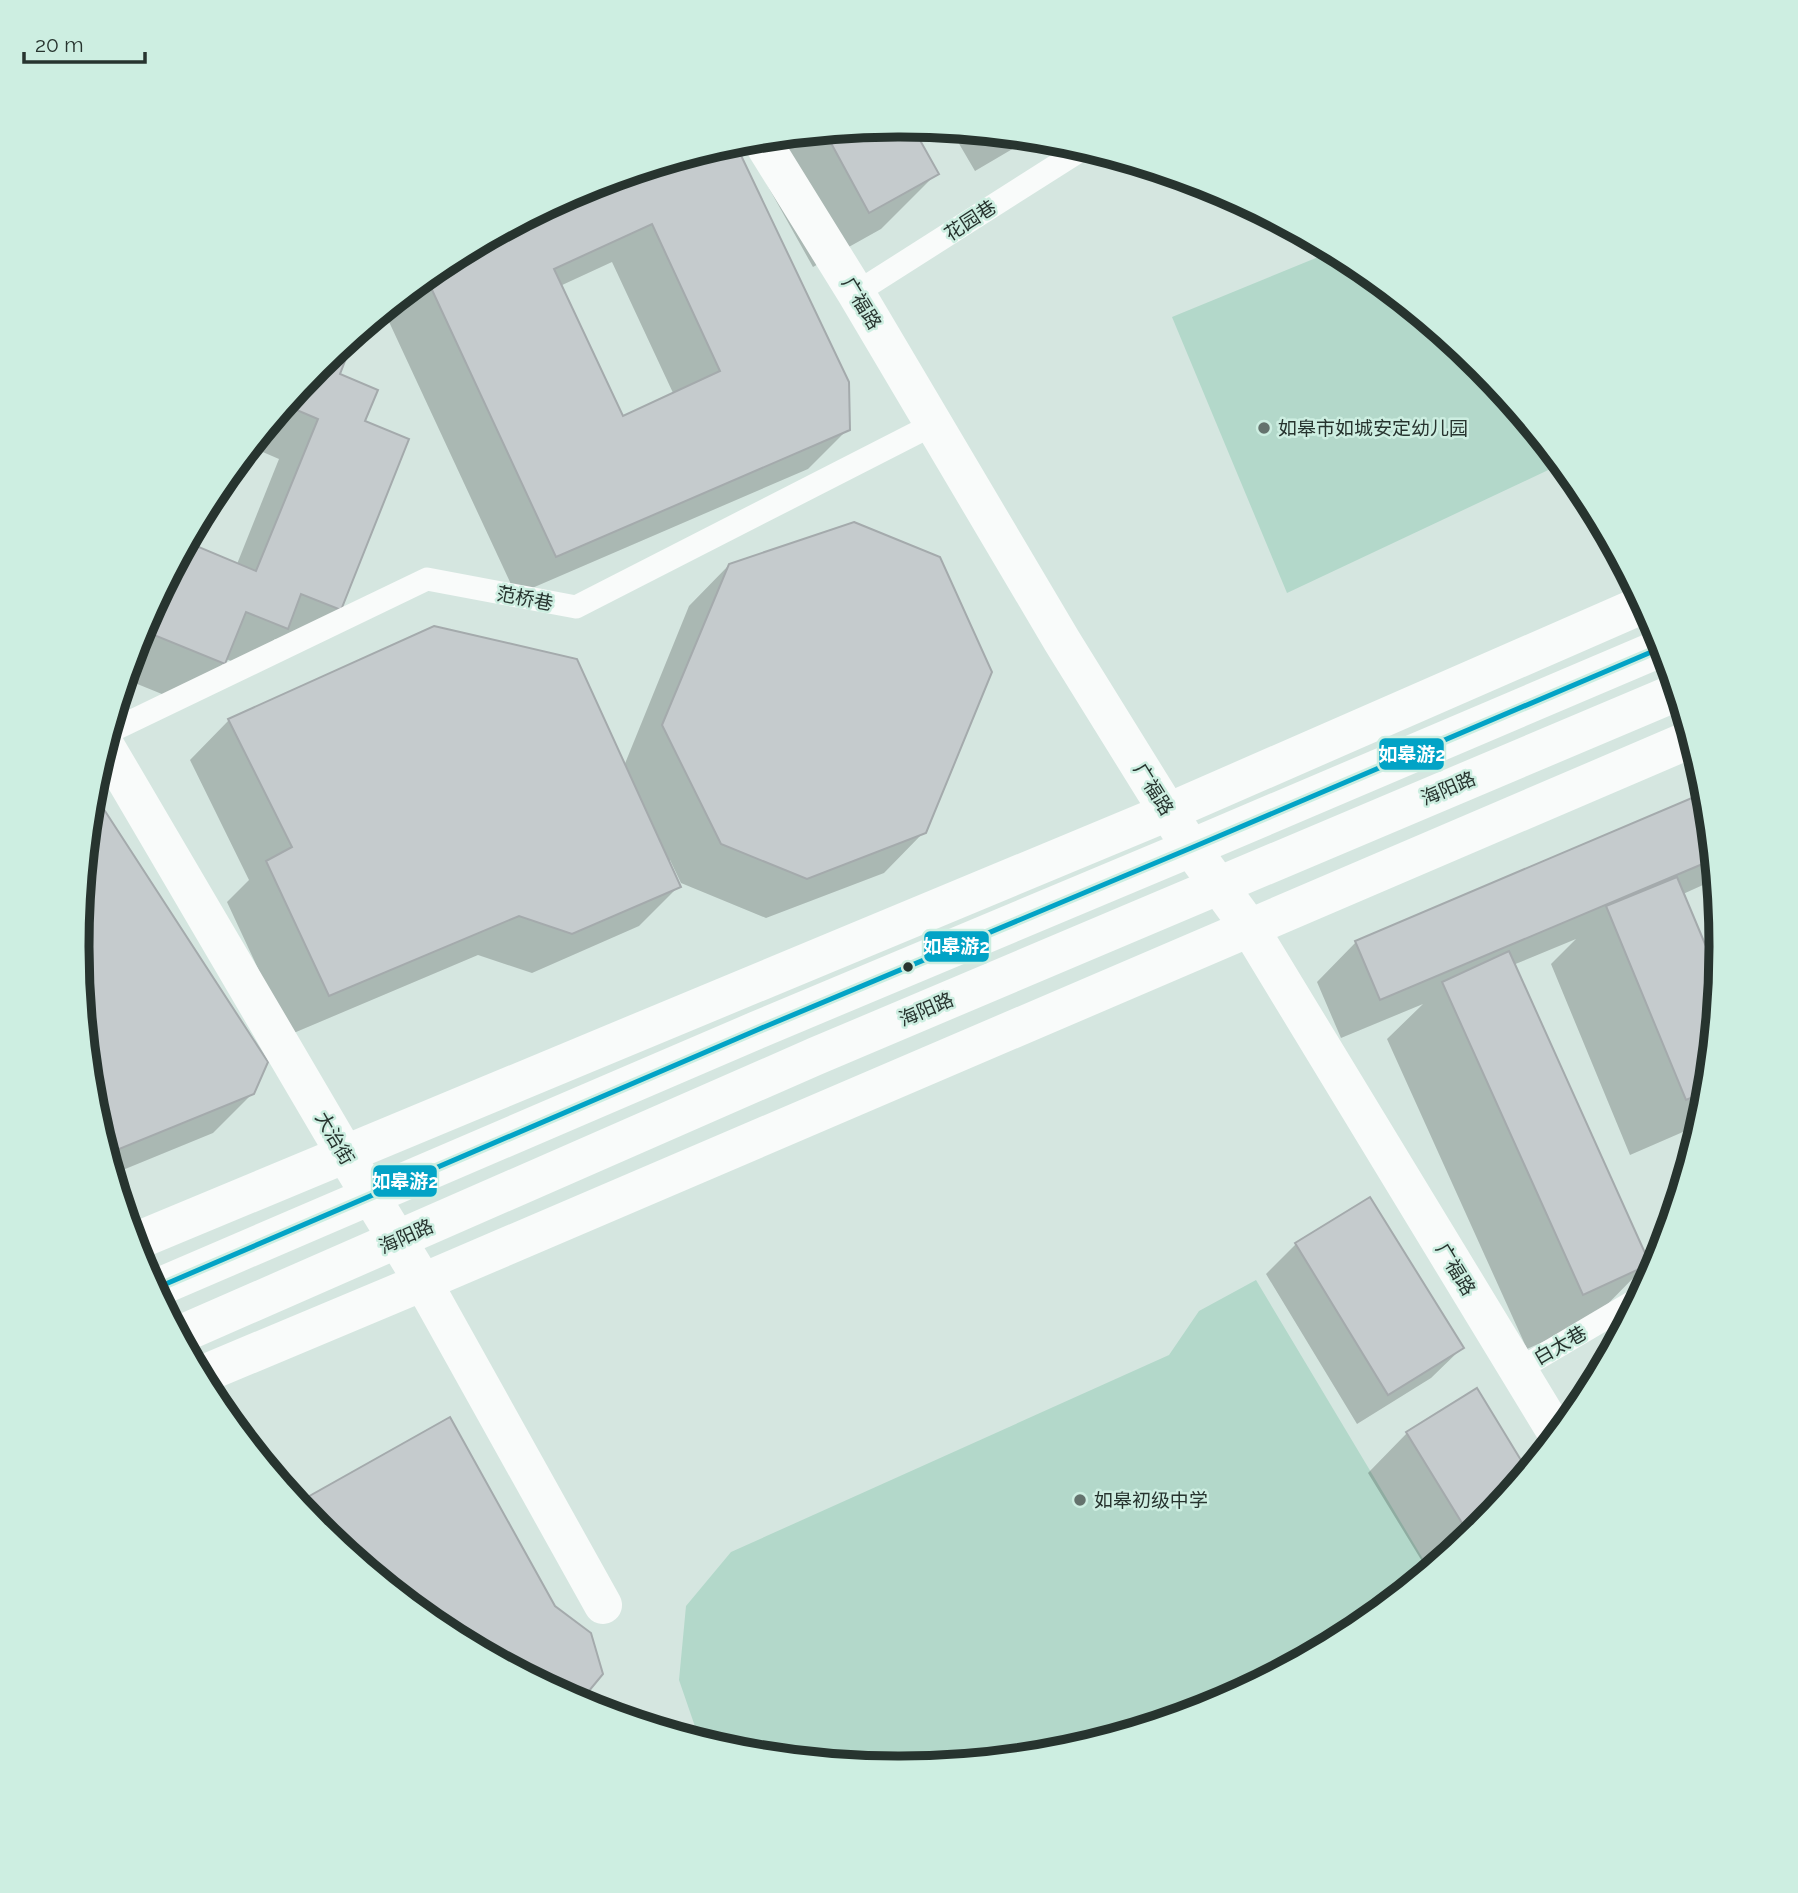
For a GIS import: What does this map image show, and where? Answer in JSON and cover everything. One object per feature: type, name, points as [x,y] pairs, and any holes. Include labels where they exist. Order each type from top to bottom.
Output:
[{"type":"street","name":"广福路","points":[[766,148],[856,293],[1062,641],[1191,849],[1249,927],[1551,1425]]},
{"type":"street","points":[[144,1238],[1168,813],[1634,608]]},
{"type":"street","points":[[164,1285],[757,1030],[1191,849],[1653,651]]},
{"type":"street","name":"海阳路","points":[[187,1331],[816,1056],[1669,695]]},
{"type":"street","points":[[211,1372],[1682,743]]},
{"type":"street","name":"大治街","points":[[112,757],[396,1240],[424,1282],[603,1605]]},
{"type":"lane","name":"花园巷","points":[[856,293],[1072,156]]},
{"type":"lane","name":"范桥巷","points":[[120,727],[427,579],[576,607],[934,424]]},
{"type":"lane","name":"白太巷","points":[[1518,1370],[1624,1307]]},
{"type":"green space","points":[[1321,256],[1392,304],[1472,374],[1508,413],[1551,468],[1287,593],[1172,317]]},
{"type":"green space","name":"如皋初级中学","points":[[1256,1280],[1425,1562],[1349,1620],[1257,1673],[1204,1697],[1109,1729],[1005,1749],[952,1755],[899,1756],[846,1755],[793,1749],[696,1731],[679,1680],[686,1606],[731,1552],[1169,1355],[1199,1311]]},
{"type":"building","points":[[918,137],[939,174],[869,213],[829,140]]},
{"type":"building","points":[[740,152],[849,382],[850,430],[556,557],[430,286],[494,245],[589,198],[689,164]],"holes":[[[652,224],[720,371],[623,416],[554,269]]]},
{"type":"building","points":[[348,354],[340,374],[378,390],[365,421],[409,439],[341,610],[301,594],[288,629],[246,612],[225,664],[152,634],[196,546],[256,571],[318,419],[294,409]]},
{"type":"building","points":[[854,522],[940,557],[992,672],[926,833],[807,879],[721,844],[662,725],[729,564]]},
{"type":"building","points":[[434,626],[577,659],[681,887],[572,934],[519,916],[329,996],[266,861],[292,847],[228,719]]},
{"type":"building","points":[[1694,797],[1704,863],[1380,1000],[1355,941]]},
{"type":"building","points":[[102,806],[268,1062],[254,1094],[116,1150],[96,1052],[91,999],[91,894]]},
{"type":"building","points":[[1677,877],[1709,953],[1702,1052],[1694,1096],[1686,1100],[1606,906]]},
{"type":"building","points":[[1509,951],[1647,1257],[1642,1268],[1583,1295],[1442,982]]},
{"type":"building","points":[[1370,1197],[1464,1348],[1388,1395],[1295,1243]]},
{"type":"building","points":[[1477,1388],[1522,1462],[1464,1526],[1406,1432]]},
{"type":"building","points":[[450,1417],[555,1606],[591,1633],[603,1674],[587,1694],[494,1648],[406,1589],[365,1555],[306,1498]]},
{"type":"transit line","name":"如皋游2","points":[[164,1285],[757,1030],[1653,651]]},
{"type":"place","name":"如皋市如城安定幼儿园","points":[[1264,428]]},
{"type":"place","name":"如皋初级中学","points":[[1080,1500]]}]
